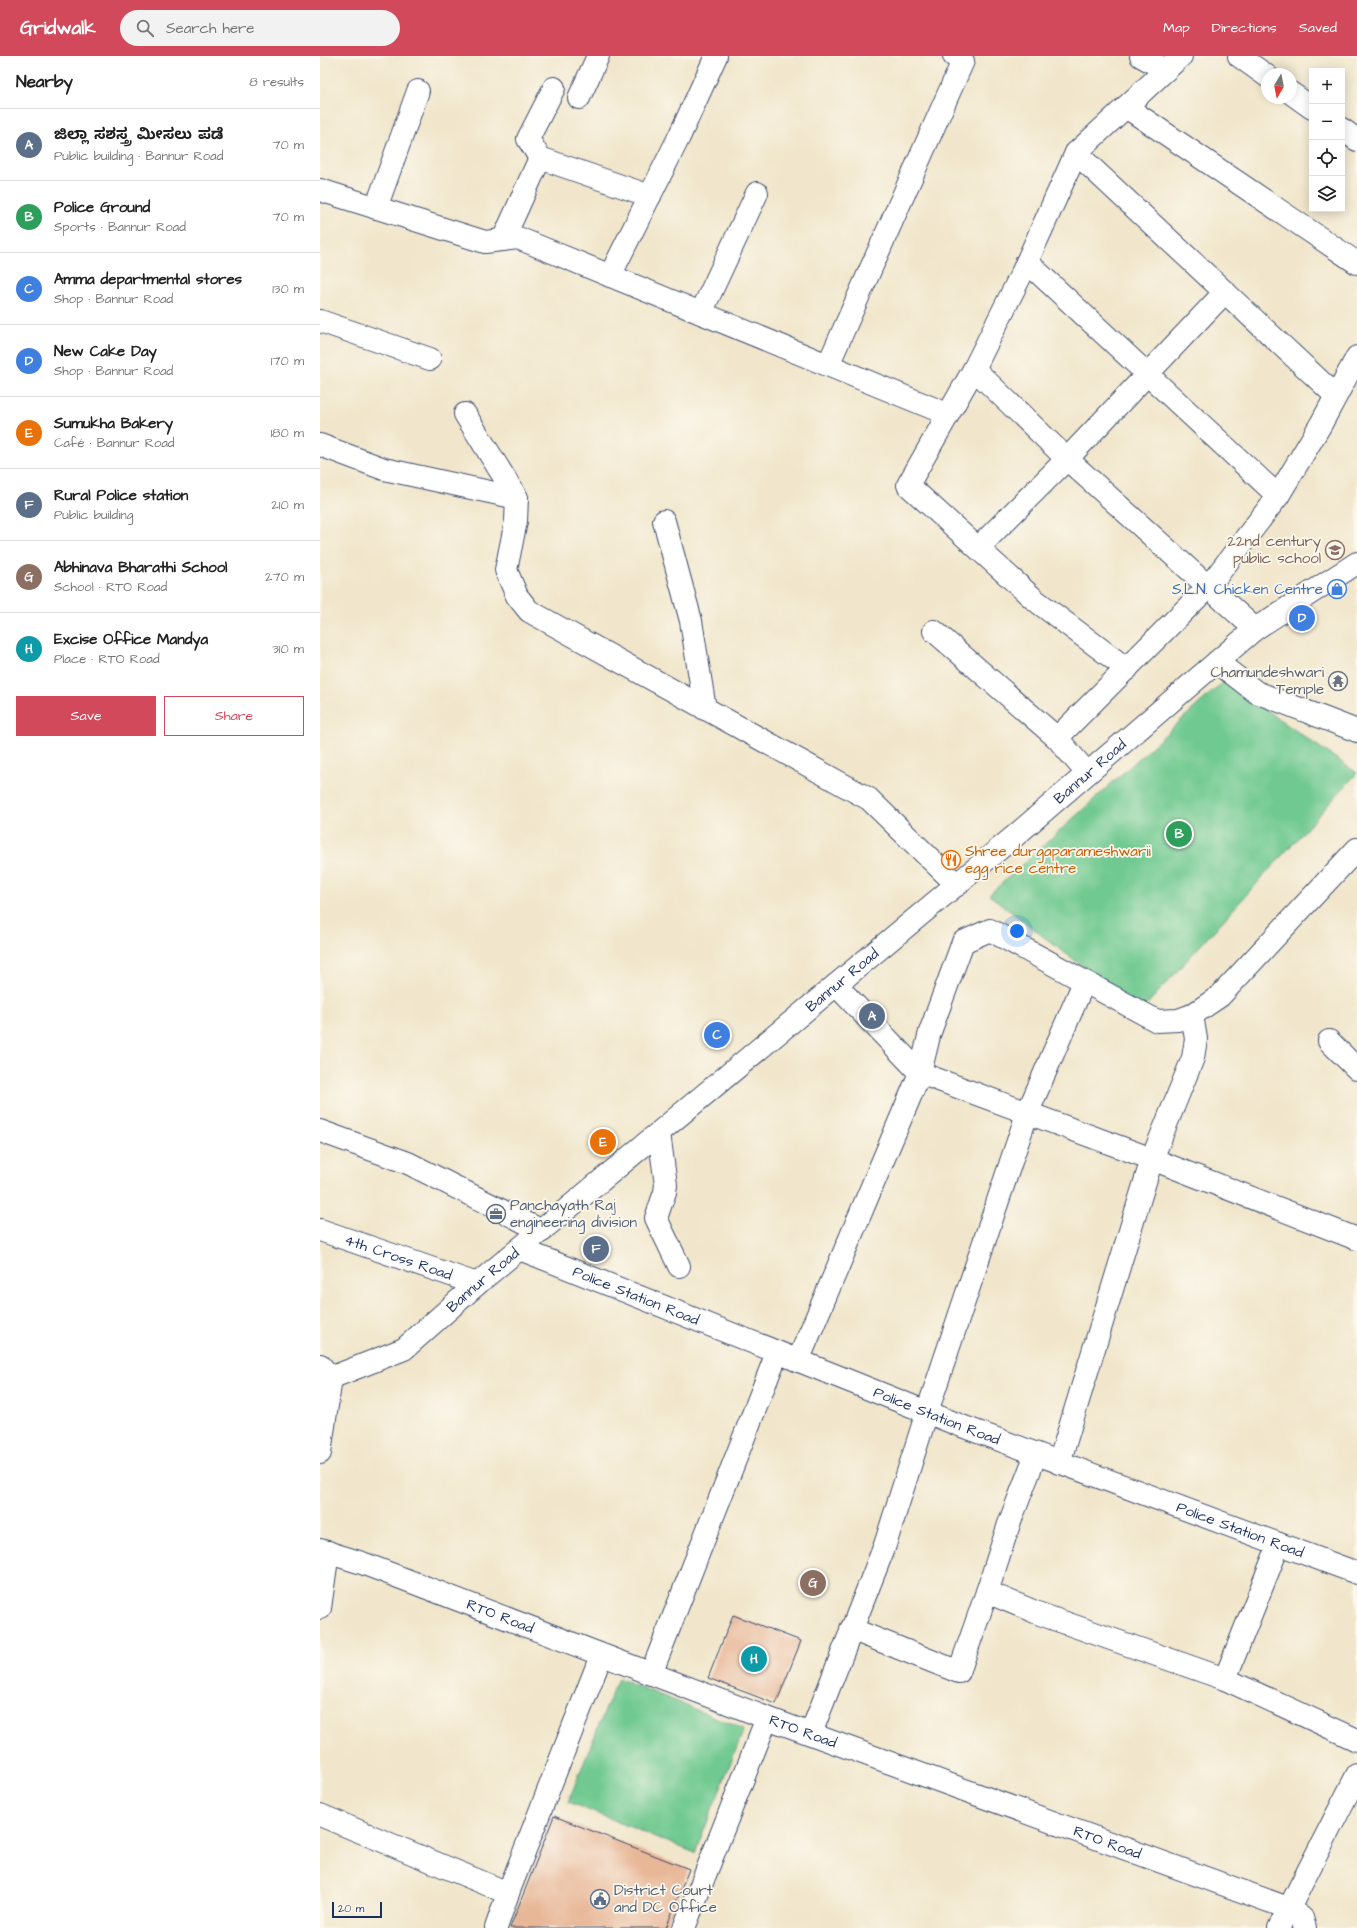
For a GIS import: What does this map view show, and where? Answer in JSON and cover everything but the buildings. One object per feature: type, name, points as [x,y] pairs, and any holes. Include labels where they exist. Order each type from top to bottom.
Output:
[{"type":"street","points":[[579,98],[598,56]]},
{"type":"street","points":[[610,276],[650,196],[716,56]]},
{"type":"street","points":[[828,365],[963,61],[954,56]]},
{"type":"street","points":[[1141,56],[1174,63]]},
{"type":"street","points":[[1239,56],[1261,72]]},
{"type":"street","points":[[1126,669],[1035,600],[908,485],[947,414],[974,369],[1027,262],[1076,153],[1174,63]]},
{"type":"street","points":[[554,88],[528,139],[540,158],[650,196]]},
{"type":"street","points":[[376,208],[418,91]]},
{"type":"street","points":[[1297,97],[1309,106]]},
{"type":"street","points":[[1126,107],[1357,264]]},
{"type":"street","points":[[1345,131],[1357,140]]},
{"type":"street","points":[[1076,153],[1335,395]]},
{"type":"street","points":[[503,240],[540,158]]},
{"type":"street","points":[[320,190],[485,242],[518,238],[947,414]]},
{"type":"street","points":[[701,313],[757,193]]},
{"type":"street","points":[[1027,262],[1278,496]]},
{"type":"street","points":[[978,548],[1067,459],[1225,292]]},
{"type":"street","points":[[320,321],[430,359]]},
{"type":"street","points":[[1057,738],[1209,586],[1278,496],[1321,424],[1335,395],[1357,357]]},
{"type":"street","points":[[974,369],[1067,459],[1255,629]]},
{"type":"street","points":[[465,414],[517,498],[516,521],[506,570],[517,596],[529,611],[869,799],[957,884]]},
{"type":"street","points":[[320,445],[384,469],[517,498]]},
{"type":"street","points":[[664,521],[691,621],[705,708]]},
{"type":"street","name":"Bannur Road","points":[[324,1375],[404,1348],[477,1284],[957,884],[1255,629],[1357,563]]},
{"type":"street","points":[[934,631],[1057,738],[1087,773]]},
{"type":"street","points":[[1217,662],[1256,692],[1357,731]]},
{"type":"street","points":[[798,1361],[920,1073],[930,1032],[963,942],[990,930],[1157,1021],[1178,1020],[1192,1015],[1220,996],[1357,849]]},
{"type":"street","points":[[811,1733],[885,1545],[927,1412],[1027,1114],[1084,982]]},
{"type":"street","points":[[836,985],[920,1073],[1027,1114],[1152,1159],[1357,1239]]},
{"type":"street","points":[[1059,1463],[1152,1159],[1193,1058],[1196,1039],[1192,1015]]},
{"type":"street","points":[[1329,1041],[1357,1069]]},
{"type":"street","points":[[320,1130],[408,1163],[542,1231]]},
{"type":"street","points":[[659,1133],[666,1184],[665,1192],[656,1218],[679,1266]]},
{"type":"street","name":"4th Cross Road","points":[[320,1230],[477,1284]]},
{"type":"street","name":"Police Station Road","points":[[520,1249],[927,1412],[1059,1463],[1357,1573]]},
{"type":"street","points":[[651,1674],[777,1353]]},
{"type":"street","points":[[320,1453],[324,1375]]},
{"type":"street","points":[[851,1629],[959,1672],[1009,1524],[1036,1454]]},
{"type":"street","points":[[1225,1679],[1279,1544]]},
{"type":"street","points":[[320,1608],[324,1551]]},
{"type":"street","name":"RTO Road","points":[[324,1551],[362,1563],[601,1656],[767,1718],[1288,1908]]},
{"type":"street","points":[[987,1592],[1040,1614],[1225,1679],[1357,1740]]},
{"type":"street","points":[[496,1928],[508,1893],[601,1656]]},
{"type":"street","points":[[684,1928],[767,1718]]},
{"type":"street","points":[[1279,1928],[1357,1775]]},
{"type":"street","points":[[320,1815],[508,1893]]},
{"type":"street","points":[[1288,1908],[1302,1918],[1305,1928]]},
{"type":"green space","points":[[1224,681],[1357,773],[1141,1011],[989,895]]},
{"type":"green space","points":[[618,1678],[744,1729],[695,1853],[568,1802]]},
{"type":"place","name":"22nd century public school","points":[[1335,550]]},
{"type":"place","name":"S.L.N. Chicken Centre","points":[[1337,589]]},
{"type":"place","name":"New Cake Day","points":[[1302,618]]},
{"type":"place","name":"Chamundeshwari Temple","points":[[1338,681]]},
{"type":"place","name":"Police Ground","points":[[1179,834]]},
{"type":"place","name":"Shree durgaparameshwarii egg rice centre","points":[[951,860]]},
{"type":"place","name":"ಜಿಲ್ಲಾ ಸಶಸ್ತ್ರ ಮೀಸಲು ಪಡೆ","points":[[872,1016]]},
{"type":"place","name":"Amma departmental stores","points":[[717,1035]]},
{"type":"place","name":"Sumukha Bakery","points":[[603,1142]]},
{"type":"place","name":"Panchayath Raj engineering division","points":[[496,1214]]},
{"type":"place","name":"Rural Police station","points":[[596,1249]]},
{"type":"place","name":"Abhinava Bharathi School","points":[[813,1583]]},
{"type":"place","name":"Excise Office Mandya","points":[[754,1659]]},
{"type":"place","name":"District Court and DC Office","points":[[600,1899]]}]
